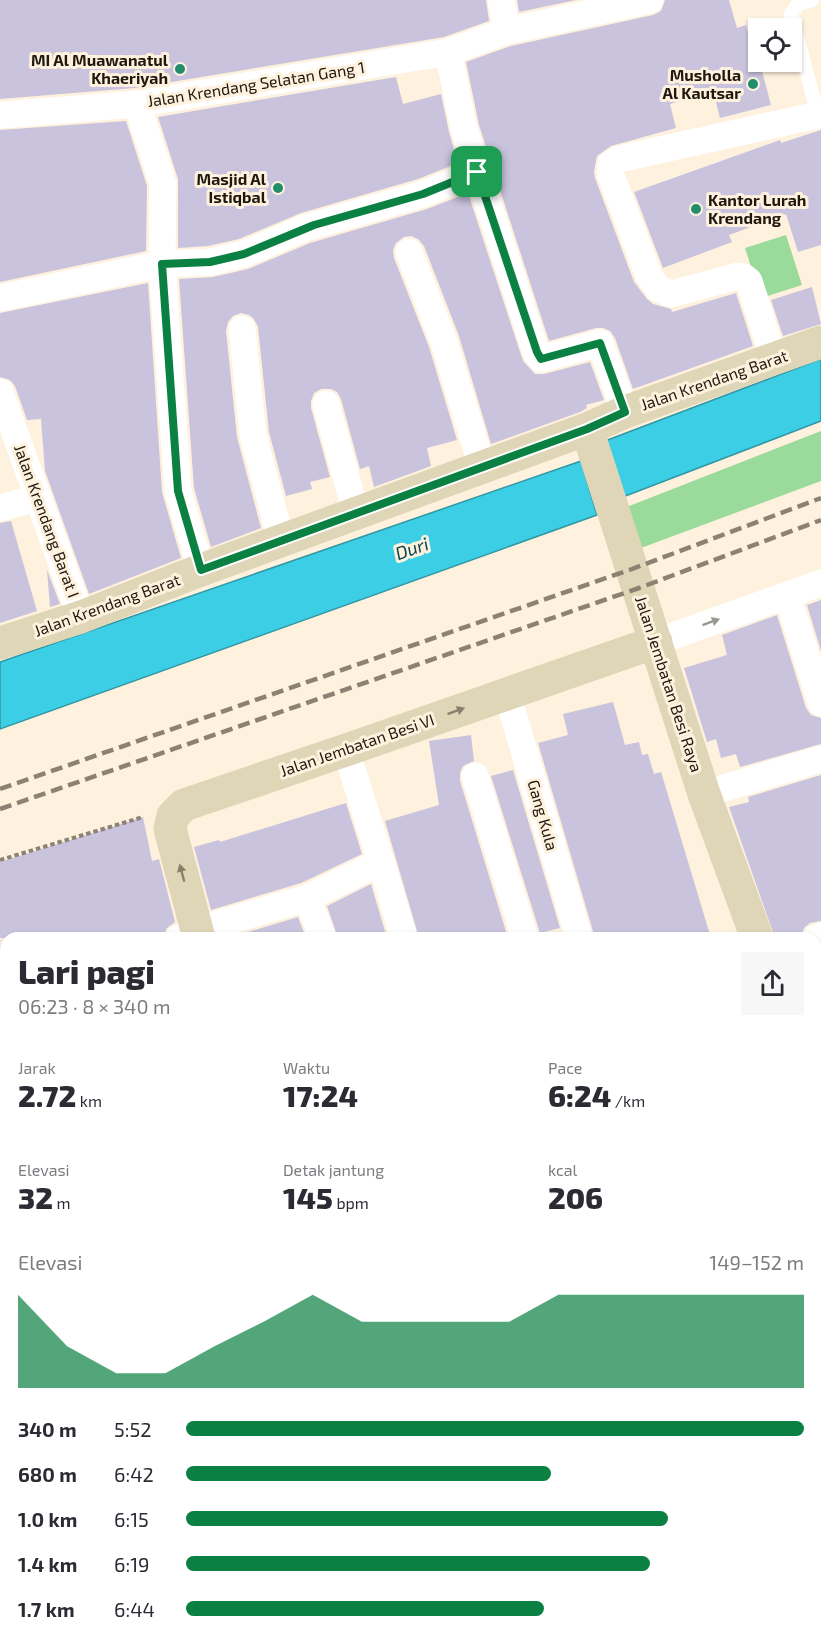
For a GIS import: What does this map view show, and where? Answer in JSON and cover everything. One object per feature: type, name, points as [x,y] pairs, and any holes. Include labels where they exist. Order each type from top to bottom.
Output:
[{"type":"street","points":[[501,0],[507,32]]},
{"type":"street","name":"Jalan Krendang Selatan Gang 1","points":[[2,115],[137,104],[448,52],[507,32],[651,0]]},
{"type":"street","points":[[448,52],[462,120],[477,172],[537,352],[541,359],[600,343],[625,412]]},
{"type":"street","points":[[137,104],[163,184],[162,264],[178,491],[201,570]]},
{"type":"street","points":[[774,360],[749,281],[744,277],[738,276],[671,294],[659,289],[645,266],[610,173],[611,164],[619,159],[819,114]]},
{"type":"street","points":[[0,298],[162,264],[210,262],[244,254],[314,225],[423,194],[477,172]]},
{"type":"street","points":[[409,252],[444,342],[482,466]]},
{"type":"street","points":[[242,328],[253,435],[281,540]]},
{"type":"street","name":"Jalan Krendang Barat","points":[[0,643],[81,617],[482,466],[590,437],[625,412],[821,342]]},
{"type":"street","name":"Jalan Krendang Barat I","points":[[0,392],[81,617]]},
{"type":"street","points":[[326,404],[356,513]]},
{"type":"street","name":"Jalan Jembatan Besi Raya","points":[[590,437],[704,794],[755,932]]},
{"type":"street","points":[[0,508],[38,498]]},
{"type":"street","points":[[656,642],[821,583]]},
{"type":"street","points":[[787,595],[821,702]]},
{"type":"street","name":"Jalan Jembatan Besi VI","points":[[184,805],[656,642]]},
{"type":"street","name":"Gang Kula","points":[[507,693],[577,932]]},
{"type":"street","points":[[346,750],[402,932]]},
{"type":"street","points":[[704,794],[821,759]]},
{"type":"street","points":[[475,776],[523,932]]},
{"type":"street","points":[[184,805],[173,816],[170,829],[191,932]]},
{"type":"street","points":[[201,932],[307,898],[381,862]]},
{"type":"street","points":[[307,898],[321,932]]},
{"type":"lane","points":[[812,0],[798,4],[791,14],[819,114]]},
{"type":"path","points":[[0,860],[184,805]]},
{"type":"green space","points":[[786,235],[802,285],[761,298],[745,248]]},
{"type":"green space","points":[[821,431],[821,481],[633,551],[619,510]]},
{"type":"water","points":[[821,359],[821,421],[615,500],[597,444]]},
{"type":"water","name":"Duri","points":[[581,461],[597,515],[0,729],[0,662]]},
{"type":"building","points":[[0,0],[486,0],[489,21],[444,37],[135,88],[0,99]]},
{"type":"building","points":[[517,0],[576,0],[519,12]]},
{"type":"building","points":[[665,0],[729,0],[737,28],[746,25],[748,32],[748,72],[762,72],[771,105],[720,118],[713,91],[670,104],[676,128],[611,146],[597,156],[595,178],[634,282],[647,299],[653,304],[671,309],[672,312],[736,293],[753,346],[633,389],[615,338],[610,331],[596,328],[549,341],[479,125],[466,62],[511,46],[653,15],[661,11]]},
{"type":"building","points":[[396,77],[403,104],[441,94],[458,163],[418,179],[301,213],[239,239],[208,246],[178,248],[178,179],[158,117]]},
{"type":"building","points":[[126,121],[147,186],[146,251],[0,282],[0,130]]},
{"type":"building","points":[[821,130],[821,245],[798,252],[786,214],[729,235],[732,242],[663,268],[634,192],[780,140],[781,143]]},
{"type":"building","points":[[468,193],[523,361],[535,374],[544,374],[590,362],[604,400],[586,405],[587,408],[580,412],[491,444],[459,336],[424,246],[418,239],[411,236],[404,237],[396,243],[393,250],[394,258],[429,347],[457,440],[427,448],[431,466],[374,487],[369,466],[360,469],[341,399],[337,392],[331,389],[321,389],[314,393],[311,408],[330,477],[310,482],[312,489],[286,496],[269,432],[258,327],[249,315],[241,313],[233,316],[228,322],[226,331],[237,437],[261,528],[211,547],[194,488],[179,279],[213,277],[248,269],[310,243],[427,209]]},
{"type":"building","points":[[148,283],[162,492],[181,558],[89,594],[45,471],[41,419],[27,420],[15,386],[10,380],[0,377],[0,313]]},
{"type":"building","points":[[812,287],[821,324],[783,336],[771,300]]},
{"type":"building","points":[[11,521],[37,611],[0,623],[0,523]]},
{"type":"building","points":[[47,570],[60,604],[50,607]]},
{"type":"building","points":[[821,600],[821,651],[807,605]]},
{"type":"building","points":[[777,615],[806,708],[811,715],[821,718],[821,744],[740,767],[736,754],[721,758],[716,739],[707,742],[684,668],[727,655],[722,635]]},
{"type":"building","points":[[613,702],[625,745],[639,742],[642,755],[648,754],[654,774],[661,772],[709,932],[593,932],[538,743],[568,735],[563,714]]},
{"type":"building","points":[[471,735],[474,761],[463,766],[460,781],[506,932],[417,932],[385,821],[439,805],[429,741]]},
{"type":"building","points":[[513,770],[560,928],[540,932],[491,776]]},
{"type":"building","points":[[821,775],[821,921],[810,923],[803,932],[773,932],[729,807],[749,802],[748,797]]},
{"type":"building","points":[[346,803],[362,854],[301,883],[211,910],[194,847],[219,840],[220,842]]},
{"type":"building","points":[[143,817],[152,861],[159,859],[175,922],[165,932],[0,932],[0,862]]},
{"type":"building","points":[[371,884],[385,932],[336,932],[327,906]]},
{"type":"building","points":[[298,917],[304,932],[248,932]]},
{"type":"railway","points":[[0,789],[632,569],[821,498]]},
{"type":"railway","points":[[0,809],[639,588],[821,520]]},
{"type":"place","name":"MI Al Muawanatul Khaeriyah","points":[[180,69]]},
{"type":"place","name":"Musholla Al Kautsar","points":[[753,84]]},
{"type":"place","name":"Masjid Al Istiqbal","points":[[278,188]]},
{"type":"place","name":"Kantor Lurah Krendang","points":[[696,209]]},
{"type":"route","points":[[477,172],[541,359],[600,343],[625,412],[587,429],[201,570],[178,491],[162,264],[195,264],[244,254],[305,228],[423,194],[477,172]]}]
